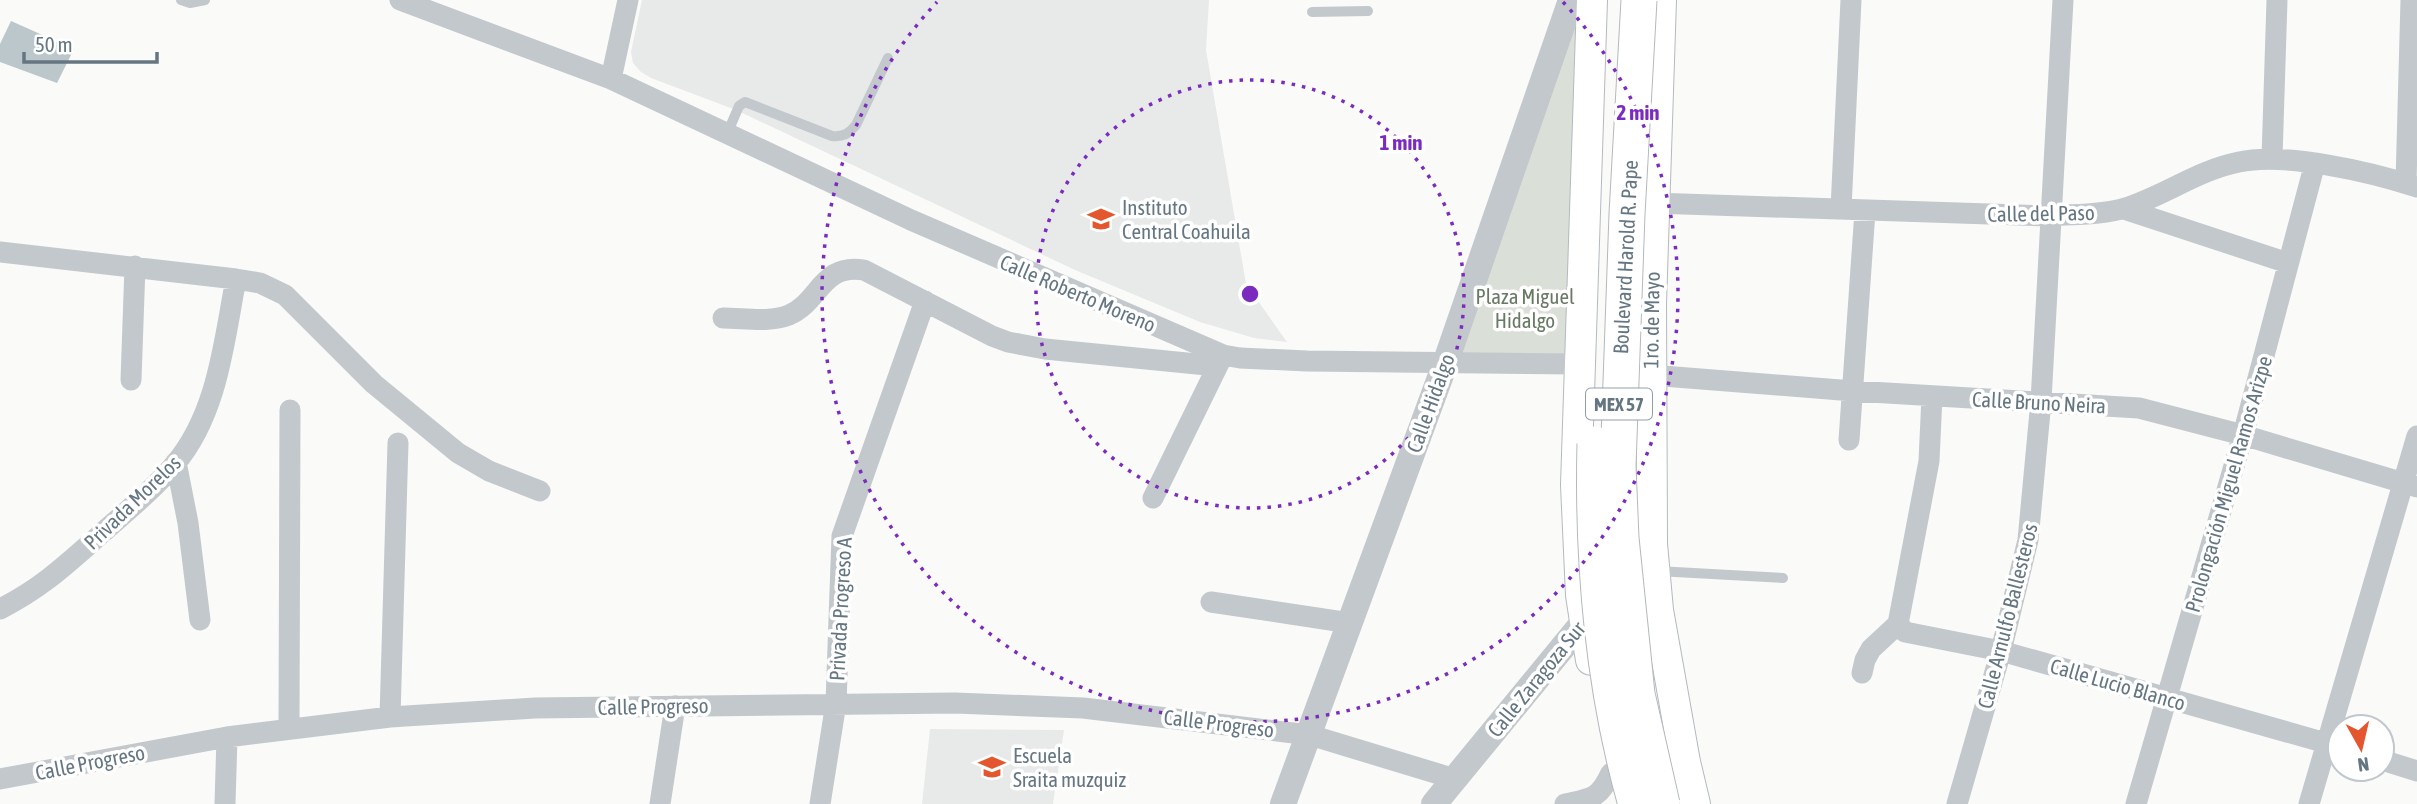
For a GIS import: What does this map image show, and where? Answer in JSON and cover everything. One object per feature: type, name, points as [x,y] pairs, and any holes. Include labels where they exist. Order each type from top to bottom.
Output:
[{"type":"highway","name":"Boulevard Harold R. Pape","points":[[1614,0],[1597,356],[1594,506],[1601,607],[1612,693],[1636,804]]},
{"type":"highway","name":"Boulevard Harold R. Pape","points":[[1639,0],[1625,254],[1618,478],[1621,538],[1637,694],[1662,804]]},
{"type":"main road","points":[[1592,0],[1578,365],[1576,497],[1584,620],[1618,804]]},
{"type":"main road","name":"1ro. de Mayo","points":[[1661,0],[1650,375],[1654,571],[1668,667],[1695,804]]},
{"type":"main road","points":[[1595,679],[1600,667],[1623,653],[1654,656],[1668,667]]},
{"type":"street","name":"Calle Roberto Moreno","points":[[400,0],[611,79],[911,220],[1220,360],[1578,365]]},
{"type":"street","points":[[611,79],[628,0]]},
{"type":"street","name":"Calle Hidalgo","points":[[1283,804],[1444,365],[1571,0]]},
{"type":"street","points":[[1841,209],[1851,0]]},
{"type":"street","name":"Calle Arnulfo Ballesteros","points":[[1957,804],[2001,651],[2028,540],[2041,401],[2063,0]]},
{"type":"street","points":[[2272,158],[2277,0]]},
{"type":"street","points":[[2411,0],[2414,47],[2412,185]]},
{"type":"street","name":"Calle del Paso","points":[[1653,203],[2051,216],[2101,213],[2124,209],[2211,170],[2239,162],[2272,158],[2315,163],[2412,185]]},
{"type":"street","name":"Prolongación Miguel Ramos Arizpe","points":[[2136,804],[2243,435],[2315,163]]},
{"type":"street","points":[[2124,209],[2288,263]]},
{"type":"street","points":[[1849,440],[1865,211]]},
{"type":"street","points":[[0,252],[260,283],[285,295],[374,384],[473,463],[540,491]]},
{"type":"street","points":[[131,380],[135,266]]},
{"type":"street","points":[[723,318],[766,319],[790,315],[800,309],[831,275],[853,268],[864,270],[992,336],[1016,344],[1220,360],[1153,498]]},
{"type":"street","name":"Privada Morelos","points":[[0,609],[43,585],[152,488],[176,462],[195,431],[213,391],[236,279]]},
{"type":"street","name":"Privada Progreso A","points":[[820,804],[836,704],[842,536],[925,301]]},
{"type":"street","name":"Calle Bruno Neira","points":[[1650,375],[1853,391],[2138,408],[2243,435],[2410,485]]},
{"type":"street","points":[[1863,673],[1865,660],[1871,649],[1898,624],[1928,461],[1931,396]]},
{"type":"street","points":[[289,729],[290,410]]},
{"type":"street","points":[[2342,713],[2410,485],[2417,436]]},
{"type":"street","points":[[390,717],[398,443]]},
{"type":"street","points":[[176,462],[188,523],[200,620]]},
{"type":"street","name":"Calle Zaragoza Sur","points":[[1442,796],[1584,620],[1607,597],[1654,571]]},
{"type":"street","points":[[1211,602],[1350,623]]},
{"type":"street","name":"Calle Lucio Blanco","points":[[1898,624],[1905,632],[2001,651],[2326,743]]},
{"type":"street","name":"Calle Progreso","points":[[0,779],[228,737],[390,717],[535,708],[954,703],[1083,708],[1310,735],[1442,796]]},
{"type":"street","points":[[660,804],[675,706]]},
{"type":"street","points":[[225,804],[228,737]]},
{"type":"street","points":[[2309,804],[2326,762]]},
{"type":"street","points":[[2396,764],[2417,771]]},
{"type":"street","points":[[1565,804],[1597,796],[1611,773]]},
{"type":"lane","points":[[181,0],[190,3],[205,0]]},
{"type":"lane","points":[[1312,12],[1368,11]]},
{"type":"lane","points":[[727,134],[739,106],[745,103],[832,136],[849,134],[856,125],[888,58]]},
{"type":"lane","points":[[1654,571],[1783,579]]},
{"type":"shaded area","name":"Instituto Central Coahuila","points":[[642,0],[1209,0],[1206,50],[1246,284],[1287,342],[1254,338],[1200,322],[1075,270],[736,110],[651,78],[633,63],[631,52]]},
{"type":"shaded area","points":[[11,21],[74,49],[57,83],[0,62],[0,44]]},
{"type":"shaded area","name":"Escuela Sraita muzquiz","points":[[930,729],[1064,730],[1053,804],[922,804]]},
{"type":"green space","name":"Plaza Miguel Hidalgo","points":[[1579,0],[1572,356],[1459,355]]},
{"type":"place","name":"Instituto Central Coahuila","points":[[1101,219]]},
{"type":"place","name":"Escuela Sraita muzquiz","points":[[992,767]]}]
